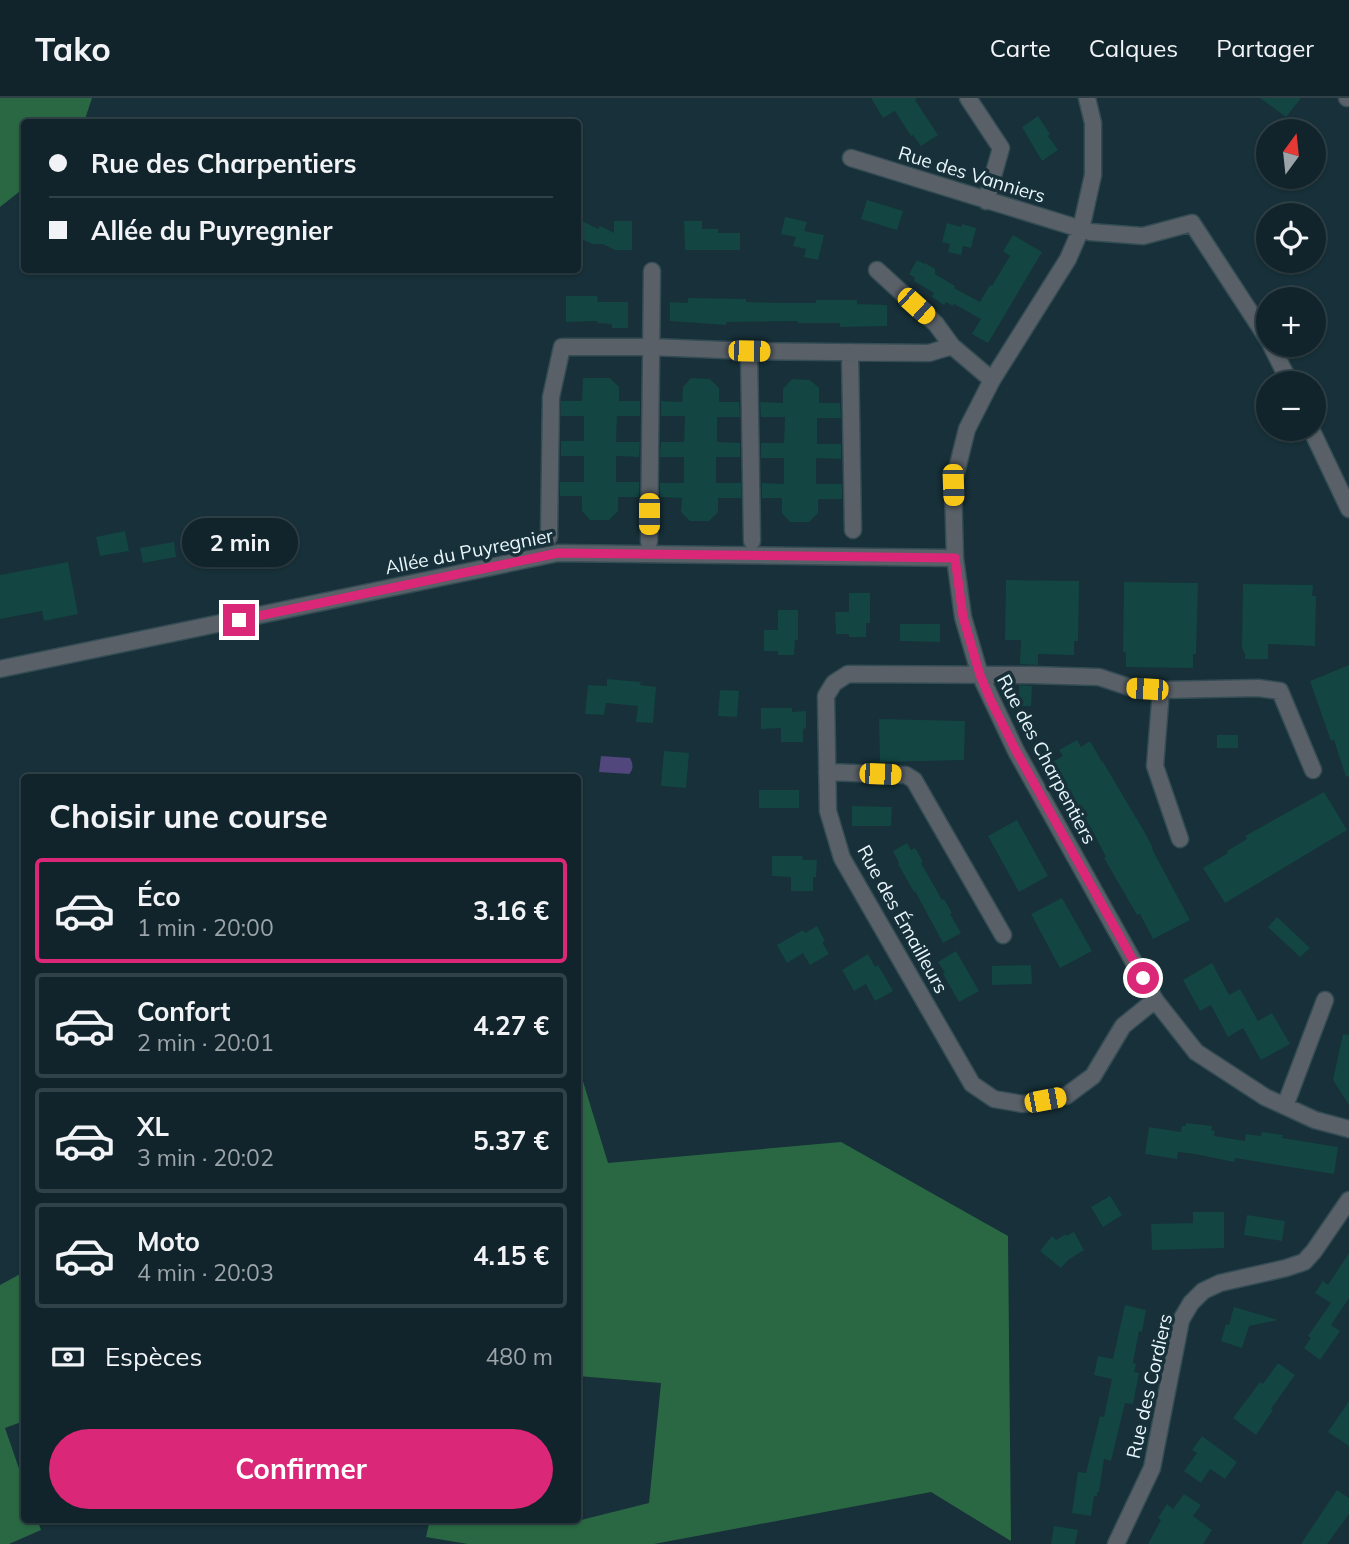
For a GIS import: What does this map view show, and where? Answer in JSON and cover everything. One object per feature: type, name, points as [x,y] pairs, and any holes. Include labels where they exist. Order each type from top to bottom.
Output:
[{"type":"street","points":[[968,98],[1001,148],[986,201]]},
{"type":"street","name":"Rue des Charpentiers","points":[[1087,98],[1093,122],[1093,175],[1081,229],[1068,259],[992,380],[967,429],[953,485],[955,558],[963,617],[980,675],[1016,751],[1155,1000],[1196,1052],[1265,1097],[1315,1120],[1349,1129]]},
{"type":"street","name":"Rue des Vanniers","points":[[851,158],[1090,232],[1143,236],[1192,223],[1256,321]]},
{"type":"street","points":[[877,270],[936,324],[952,346],[992,380]]},
{"type":"street","points":[[649,542],[652,271]]},
{"type":"street","points":[[549,537],[551,397],[562,348],[650,347],[929,353],[952,346]]},
{"type":"street","points":[[749,351],[752,541]]},
{"type":"street","points":[[850,352],[853,530]]},
{"type":"street","points":[[1317,441],[1349,509]]},
{"type":"street","name":"Allée du Puyregnier","points":[[0,670],[558,553],[955,558]]},
{"type":"street","name":"Rue des Émailleurs","points":[[1155,1000],[1123,1026],[1094,1076],[1066,1096],[1023,1104],[994,1099],[972,1084],[842,859],[828,811],[826,696],[834,683],[848,674],[1031,675],[1099,677],[1132,688],[1161,690],[1258,688],[1280,691],[1313,770]]},
{"type":"street","points":[[1161,690],[1155,766],[1180,839]]},
{"type":"street","points":[[827,772],[906,775],[914,780],[1003,935]]},
{"type":"street","points":[[1285,1106],[1325,1000]]},
{"type":"street","name":"Rue des Cordiers","points":[[1116,1544],[1153,1468],[1181,1321],[1191,1303],[1203,1291],[1220,1283],[1304,1262],[1349,1200]]},
{"type":"green space","points":[[0,98],[92,98],[85,119],[21,119],[21,190],[0,207]]},
{"type":"green space","points":[[581,1075],[608,1163],[841,1142],[1008,1236],[1011,1541],[931,1492],[654,1544],[468,1544],[426,1537],[429,1523],[581,1523],[581,1520],[649,1503],[661,1383],[581,1376]]},
{"type":"green space","points":[[21,1274],[21,1422],[5,1428],[21,1474],[21,1523],[38,1523],[41,1530],[9,1544],[0,1544],[0,1285]]},
{"type":"shaded area","points":[[601,756],[630,758],[632,770],[629,774],[599,772]]},
{"type":"building","points":[[871,98],[917,98],[915,100],[938,135],[921,146],[895,111],[883,118]]},
{"type":"building","points":[[1260,98],[1301,98],[1286,117]]},
{"type":"building","points":[[1038,116],[1058,150],[1042,161],[1022,127]]},
{"type":"building","points":[[867,200],[903,211],[897,230],[861,219]]},
{"type":"building","points":[[785,217],[807,222],[804,231],[824,235],[818,260],[804,257],[806,249],[793,246],[796,237],[781,234]]},
{"type":"building","points":[[581,220],[614,233],[614,221],[632,221],[632,250],[615,250],[603,244],[592,244],[581,238]]},
{"type":"building","points":[[684,221],[702,221],[702,229],[718,229],[718,233],[740,233],[740,250],[685,250]]},
{"type":"building","points":[[947,223],[976,228],[971,248],[963,246],[961,255],[948,252],[950,244],[942,242]]},
{"type":"building","points":[[1013,235],[1042,252],[988,343],[972,334],[981,319],[954,304],[953,306],[946,302],[944,305],[932,297],[934,293],[914,281],[915,278],[909,274],[917,260],[925,263],[935,269],[935,274],[955,286],[954,288],[980,302],[1010,256],[1003,251]]},
{"type":"building","points":[[566,296],[597,296],[598,302],[628,302],[628,328],[612,328],[612,324],[597,321],[566,322]]},
{"type":"building","points":[[688,298],[746,299],[746,302],[781,303],[857,300],[857,304],[887,305],[887,326],[840,327],[840,323],[798,321],[726,322],[726,325],[670,321],[670,302],[688,303]]},
{"type":"building","points":[[583,378],[610,378],[619,387],[619,401],[640,401],[640,416],[617,416],[616,442],[640,442],[639,457],[616,456],[616,482],[639,482],[639,497],[618,497],[618,511],[609,520],[590,520],[582,511],[582,496],[560,496],[560,482],[584,482],[584,456],[561,456],[561,441],[584,441],[584,416],[561,416],[561,401],[582,401]]},
{"type":"building","points":[[691,378],[710,379],[719,388],[719,402],[739,402],[740,417],[717,417],[717,442],[740,443],[740,457],[716,457],[716,483],[741,483],[741,498],[718,498],[718,512],[709,521],[690,521],[681,512],[682,498],[660,497],[660,483],[684,483],[684,457],[660,457],[661,442],[684,442],[685,416],[661,416],[661,401],[682,402],[683,387]]},
{"type":"building","points":[[792,379],[810,380],[819,388],[819,403],[840,403],[841,418],[817,418],[817,444],[841,444],[841,459],[816,458],[816,484],[842,484],[842,499],[818,499],[818,513],[809,522],[790,522],[782,513],[782,498],[762,498],[762,483],[784,484],[784,458],[761,458],[761,443],[784,443],[785,417],[761,417],[760,402],[783,403],[783,389]]},
{"type":"building","points":[[125,531],[129,551],[100,556],[96,537]]},
{"type":"building","points":[[174,542],[176,557],[143,563],[140,548]]},
{"type":"building","points":[[68,562],[78,614],[44,621],[42,611],[0,619],[0,575]]},
{"type":"building","points":[[1006,580],[1079,581],[1078,641],[1074,641],[1074,655],[1038,654],[1038,665],[1020,664],[1021,640],[1005,640]]},
{"type":"building","points":[[1124,582],[1198,583],[1196,654],[1193,654],[1193,668],[1126,667],[1126,652],[1123,652]]},
{"type":"building","points":[[1243,584],[1313,585],[1312,596],[1316,596],[1315,646],[1268,644],[1268,659],[1245,659],[1242,648]]},
{"type":"building","points":[[849,593],[870,593],[870,623],[866,623],[866,637],[836,634],[835,612],[849,612]]},
{"type":"building","points":[[778,610],[798,610],[798,640],[795,640],[794,655],[778,655],[778,651],[764,651],[764,630],[778,630]]},
{"type":"building","points":[[900,624],[940,624],[940,642],[900,641]]},
{"type":"building","points":[[1349,665],[1349,776],[1346,777],[1310,681]]},
{"type":"building","points":[[607,679],[641,682],[640,685],[656,687],[653,723],[636,722],[638,706],[606,703],[604,715],[585,714],[588,685],[607,686]]},
{"type":"building","points":[[1019,685],[1032,686],[1031,706],[1019,706]]},
{"type":"building","points":[[720,690],[739,691],[737,717],[718,716]]},
{"type":"building","points":[[761,708],[806,711],[803,742],[781,742],[781,728],[761,729]]},
{"type":"building","points":[[879,719],[965,721],[964,760],[880,762]]},
{"type":"building","points":[[1217,735],[1238,735],[1238,748],[1217,748]]},
{"type":"building","points":[[1077,740],[1081,747],[1090,741],[1145,833],[1190,920],[1153,939],[1104,858],[1106,857],[1092,830],[1052,762],[1063,756],[1059,750]]},
{"type":"building","points":[[664,751],[689,753],[686,788],[661,786]]},
{"type":"building","points":[[759,790],[799,790],[799,808],[759,808]]},
{"type":"building","points":[[1324,792],[1347,830],[1225,903],[1203,868],[1247,839],[1245,836]]},
{"type":"building","points":[[852,806],[892,807],[891,826],[852,826]]},
{"type":"building","points":[[1017,820],[1048,876],[1019,892],[988,836]]},
{"type":"building","points":[[907,843],[911,850],[915,848],[961,933],[943,943],[893,851]]},
{"type":"building","points":[[772,856],[802,856],[803,860],[817,860],[813,891],[791,891],[791,877],[772,876]]},
{"type":"building","points":[[1062,898],[1092,951],[1060,968],[1031,914]]},
{"type":"building","points":[[1277,917],[1310,948],[1300,957],[1268,927]]},
{"type":"building","points":[[817,926],[829,954],[810,965],[803,953],[787,963],[777,945],[803,930],[805,933]]},
{"type":"building","points":[[956,951],[979,991],[959,1002],[938,962]]},
{"type":"building","points":[[868,954],[875,967],[878,965],[893,991],[875,1001],[866,984],[854,991],[842,970]]},
{"type":"building","points":[[1212,963],[1229,995],[1240,989],[1258,1021],[1272,1013],[1290,1044],[1261,1060],[1243,1028],[1228,1037],[1211,1005],[1200,1011],[1183,980]]},
{"type":"building","points":[[1031,965],[1032,984],[992,985],[992,966]]},
{"type":"building","points":[[1343,1034],[1349,1035],[1349,1105],[1333,1080]]},
{"type":"building","points":[[1186,1123],[1212,1126],[1214,1136],[1245,1141],[1246,1134],[1261,1136],[1262,1132],[1338,1147],[1334,1174],[1235,1158],[1234,1162],[1178,1152],[1177,1159],[1145,1154],[1149,1127],[1181,1132]]},
{"type":"building","points":[[1110,1196],[1122,1215],[1103,1227],[1091,1207]]},
{"type":"building","points":[[1193,1212],[1224,1212],[1224,1248],[1152,1250],[1151,1224],[1193,1223]]},
{"type":"building","points":[[1247,1215],[1285,1221],[1282,1241],[1244,1235]]},
{"type":"building","points":[[1074,1232],[1084,1250],[1061,1268],[1040,1251],[1052,1236],[1056,1240]]},
{"type":"building","points":[[1349,1253],[1349,1298],[1331,1325],[1340,1331],[1320,1360],[1304,1348],[1311,1338],[1308,1336],[1331,1303],[1315,1293],[1323,1281],[1328,1285]]},
{"type":"building","points":[[1125,1305],[1146,1310],[1133,1363],[1136,1364],[1134,1372],[1139,1373],[1133,1404],[1125,1403],[1111,1461],[1104,1459],[1099,1492],[1094,1496],[1091,1516],[1072,1513],[1078,1472],[1086,1473],[1100,1416],[1104,1417],[1112,1379],[1094,1375],[1098,1356],[1113,1359]]},
{"type":"building","points":[[1234,1307],[1278,1320],[1249,1326],[1242,1348],[1221,1341]]},
{"type":"building","points":[[1278,1363],[1295,1375],[1256,1435],[1233,1418]]},
{"type":"building","points":[[1349,1401],[1349,1446],[1328,1432]]},
{"type":"building","points":[[1202,1436],[1237,1462],[1225,1479],[1210,1469],[1201,1483],[1184,1471],[1197,1453],[1192,1450]]},
{"type":"building","points":[[1337,1490],[1349,1498],[1349,1514],[1327,1544],[1301,1544]]},
{"type":"building","points":[[1184,1494],[1201,1505],[1193,1516],[1212,1530],[1203,1544],[1148,1544],[1161,1520],[1158,1518],[1167,1504],[1173,1509]]},
{"type":"building","points":[[1054,1526],[1078,1530],[1075,1544],[1051,1544]]},
{"type":"route","points":[[239,620],[558,553],[955,558],[963,617],[990,699],[1016,751],[1143,978]]}]
